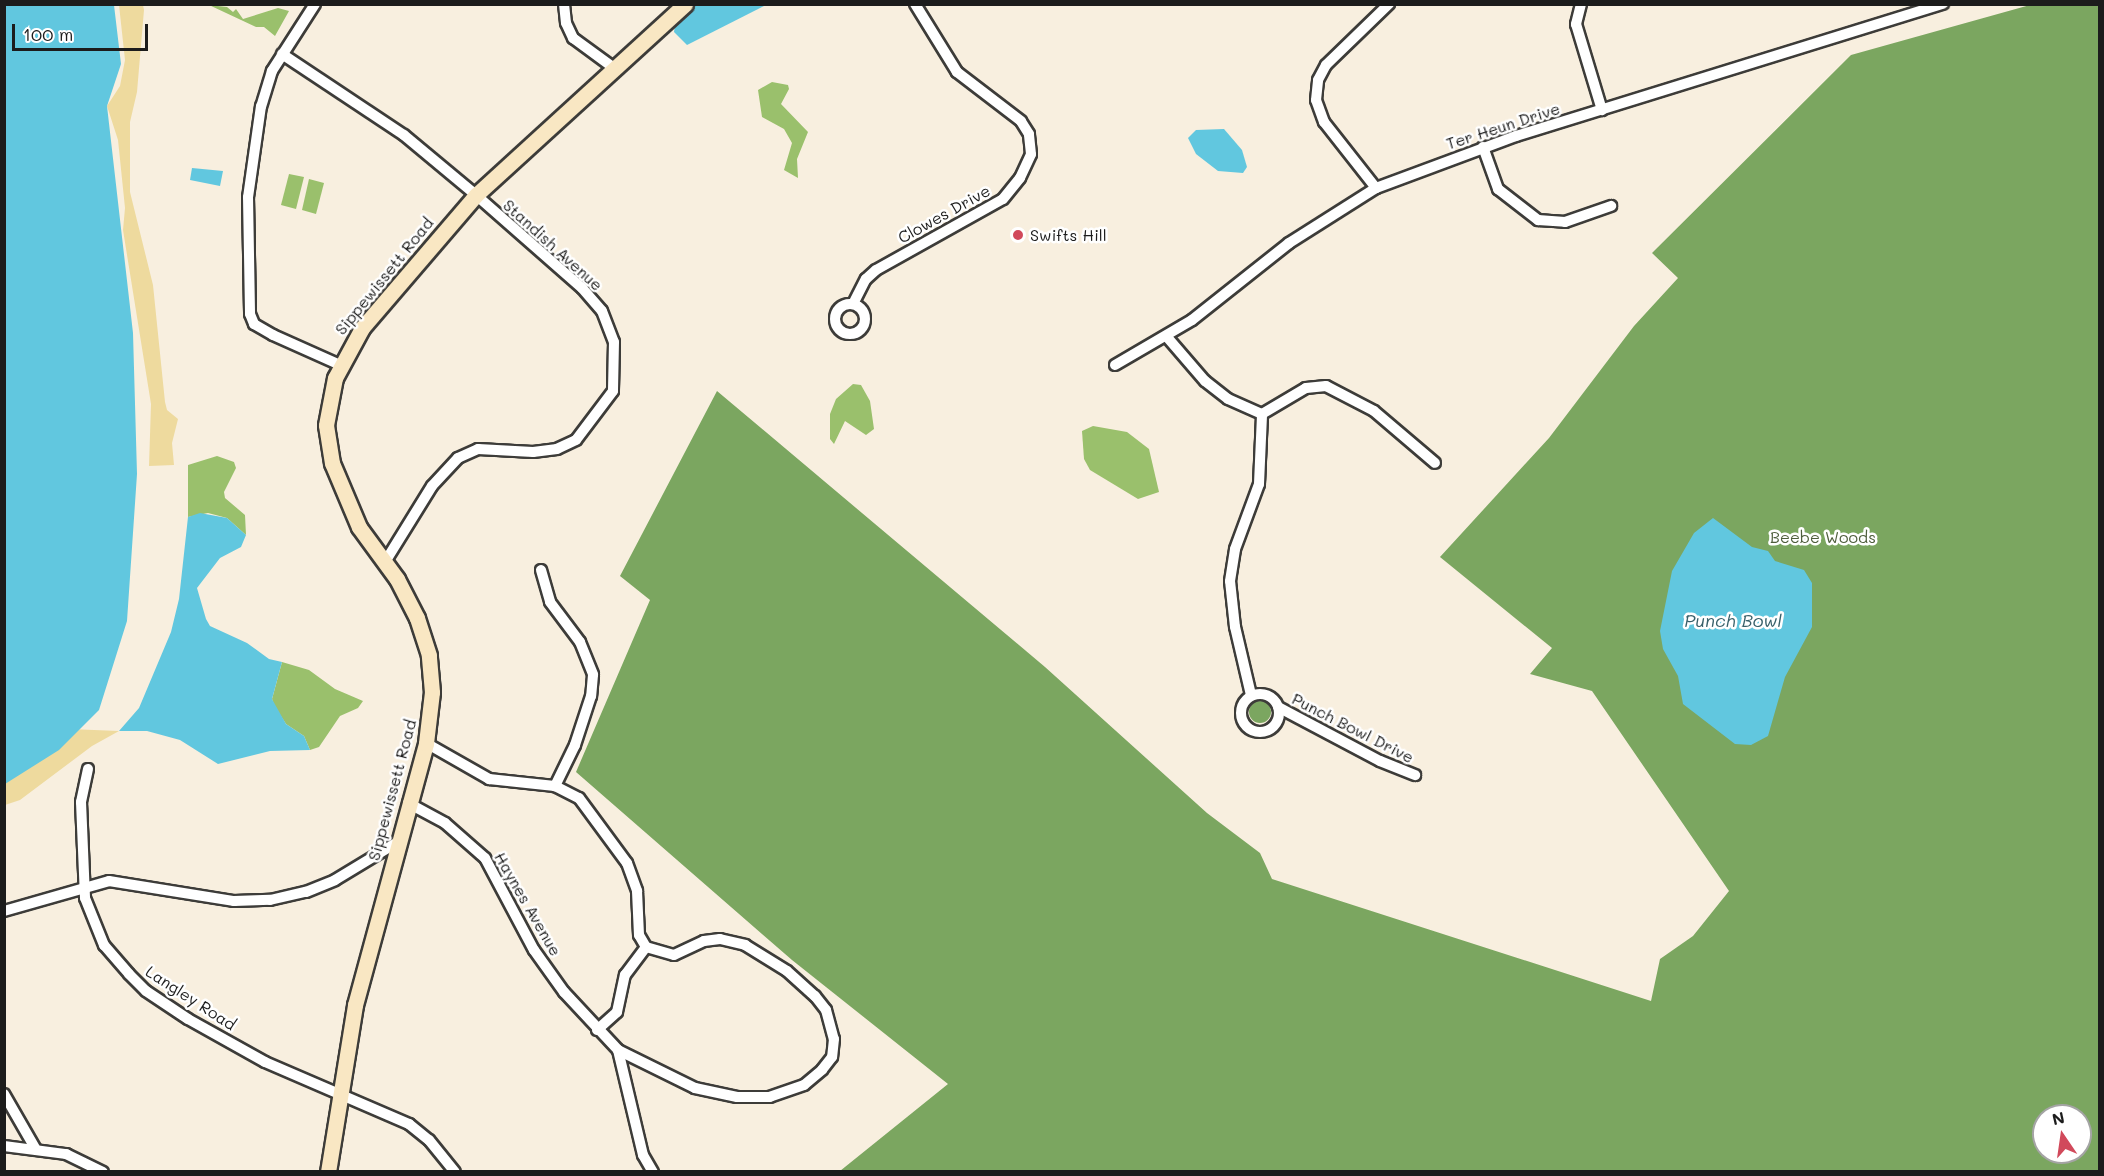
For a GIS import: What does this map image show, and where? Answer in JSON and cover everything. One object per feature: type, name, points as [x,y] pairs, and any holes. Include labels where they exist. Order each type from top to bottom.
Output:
[{"type":"main road","name":"Sippewissett Road","points":[[328,1172],[339,1092],[359,986],[389,867],[426,743],[432,692],[427,647],[409,601],[385,562],[359,527],[332,463],[326,425],[340,365],[362,328],[476,195],[685,4]]},
{"type":"street","points":[[315,4],[282,54],[265,89],[252,159],[248,206],[250,314],[254,324],[273,335],[340,365]]},
{"type":"street","points":[[564,4],[566,23],[573,38],[614,68]]},
{"type":"street","name":"Clowes Drive","points":[[853,304],[866,279],[876,270],[1003,200],[1020,178],[1030,154],[1029,134],[1021,121],[963,78],[915,4]]},
{"type":"street","points":[[1376,188],[1324,122],[1316,100],[1318,80],[1326,65],[1389,4]]},
{"type":"street","points":[[1581,4],[1576,24],[1602,110]]},
{"type":"street","name":"Ter Heun Drive","points":[[1115,365],[1167,337],[1289,243],[1376,188],[1483,147],[1943,4]]},
{"type":"street","name":"Standish Avenue","points":[[282,54],[404,135],[476,195],[582,288],[602,311],[614,342],[613,391],[576,440],[557,449],[478,449],[458,458],[432,486],[385,562]]},
{"type":"street","points":[[1483,147],[1498,189],[1538,220],[1565,222],[1611,206]]},
{"type":"street","points":[[1167,337],[1205,381],[1228,399],[1262,414]]},
{"type":"street","points":[[1262,414],[1306,388],[1326,386],[1374,411],[1435,463]]},
{"type":"street","points":[[1251,695],[1235,627],[1230,581],[1235,549],[1259,484],[1262,414]]},
{"type":"street","points":[[541,570],[550,602],[580,642],[593,675],[578,736],[555,786]]},
{"type":"street","name":"Punch Bowl Drive","points":[[1278,707],[1274,725],[1263,731],[1251,730],[1242,722],[1241,710],[1251,695],[1264,694],[1278,707],[1380,761],[1415,775]]},
{"type":"street","points":[[426,743],[489,779],[555,786],[579,798],[627,862],[638,891],[639,935],[646,947],[625,975],[617,1012],[597,1030]]},
{"type":"street","name":"Langley Road","points":[[87,770],[81,802],[85,898],[104,945],[146,991],[265,1062],[339,1092]]},
{"type":"street","name":"Haynes Avenue","points":[[408,802],[445,823],[485,858],[534,951],[597,1030],[618,1050],[695,1088],[737,1097],[788,1093],[804,1085],[832,1057],[831,1023],[815,996],[787,971],[745,945],[720,939],[704,941],[674,955],[646,947]]},
{"type":"street","points":[[356,869],[396,843]]},
{"type":"street","points":[[4,911],[109,881],[234,901],[270,900],[306,892],[371,864],[389,867]]},
{"type":"street","points":[[618,1050],[643,1155],[653,1172]]},
{"type":"street","points":[[339,1092],[409,1124],[429,1140],[455,1172]]},
{"type":"street","points":[[4,1094],[35,1148]]},
{"type":"street","points":[[4,1146],[35,1148],[66,1154],[103,1172]]},
{"type":"green space","points":[[209,5],[227,7],[233,12],[236,9],[243,19],[278,8],[289,11],[275,36],[264,27],[256,27]]},
{"type":"green space","name":"Beebe Woods","points":[[2030,5],[2099,5],[2099,1171],[840,1171],[948,1084],[792,960],[576,772],[650,600],[620,576],[717,391],[1045,667],[1207,813],[1260,853],[1272,879],[1651,1001],[1660,959],[1693,936],[1729,891],[1592,691],[1530,674],[1552,648],[1440,557],[1549,438],[1634,326],[1678,278],[1652,253],[1851,55]]},
{"type":"green space","points":[[772,82],[788,85],[789,89],[781,104],[808,132],[797,159],[798,178],[784,170],[792,143],[784,129],[762,117],[758,90]]},
{"type":"green space","points":[[289,174],[304,177],[296,209],[281,205]]},
{"type":"green space","points":[[309,179],[324,183],[316,214],[302,210]]},
{"type":"green space","points":[[853,384],[861,385],[870,401],[874,429],[866,435],[845,421],[834,444],[830,439],[830,414],[836,399]]},
{"type":"green space","points":[[1093,426],[1127,432],[1149,449],[1159,492],[1138,499],[1090,470],[1084,459],[1082,431]]},
{"type":"green space","points":[[217,456],[234,462],[236,468],[224,492],[225,498],[245,515],[246,535],[227,518],[208,513],[188,517],[188,465]]},
{"type":"green space","points":[[282,662],[309,670],[335,689],[363,701],[358,708],[340,716],[319,747],[310,750],[304,736],[286,724],[275,707],[272,699]]},
{"type":"green space","points":[[1260,701],[1268,704],[1271,712],[1268,720],[1260,723],[1252,720],[1249,712],[1252,704]]},
{"type":"sand","points":[[119,5],[143,5],[144,10],[137,92],[130,122],[130,192],[153,285],[165,402],[167,410],[178,419],[172,443],[174,465],[149,466],[151,404],[123,230],[125,208],[118,140],[107,106],[120,86],[125,60]]},
{"type":"sand","points":[[69,729],[119,731],[92,746],[20,800],[5,805],[5,779]]},
{"type":"water","points":[[5,4],[114,5],[121,64],[107,106],[133,333],[137,474],[127,621],[99,710],[59,750],[5,784]]},
{"type":"water","points":[[697,4],[766,5],[687,45],[674,32],[675,25]]},
{"type":"water","points":[[1224,129],[1242,150],[1247,167],[1243,173],[1218,171],[1196,154],[1188,138],[1196,130]]},
{"type":"water","points":[[192,168],[223,171],[220,186],[190,180]]},
{"type":"water","points":[[200,513],[227,518],[246,535],[241,547],[220,558],[197,588],[206,619],[210,626],[247,643],[269,659],[282,662],[272,699],[286,724],[304,736],[310,750],[270,751],[218,764],[180,740],[147,731],[119,731],[139,708],[171,632],[179,599],[188,517]]},
{"type":"water","name":"Punch Bowl","points":[[1713,518],[1752,547],[1768,551],[1775,561],[1804,570],[1812,583],[1812,627],[1785,677],[1768,736],[1751,745],[1735,744],[1683,704],[1678,676],[1663,649],[1660,631],[1672,571],[1694,533]]},
{"type":"place","name":"Swifts Hill","points":[[1018,235]]}]
